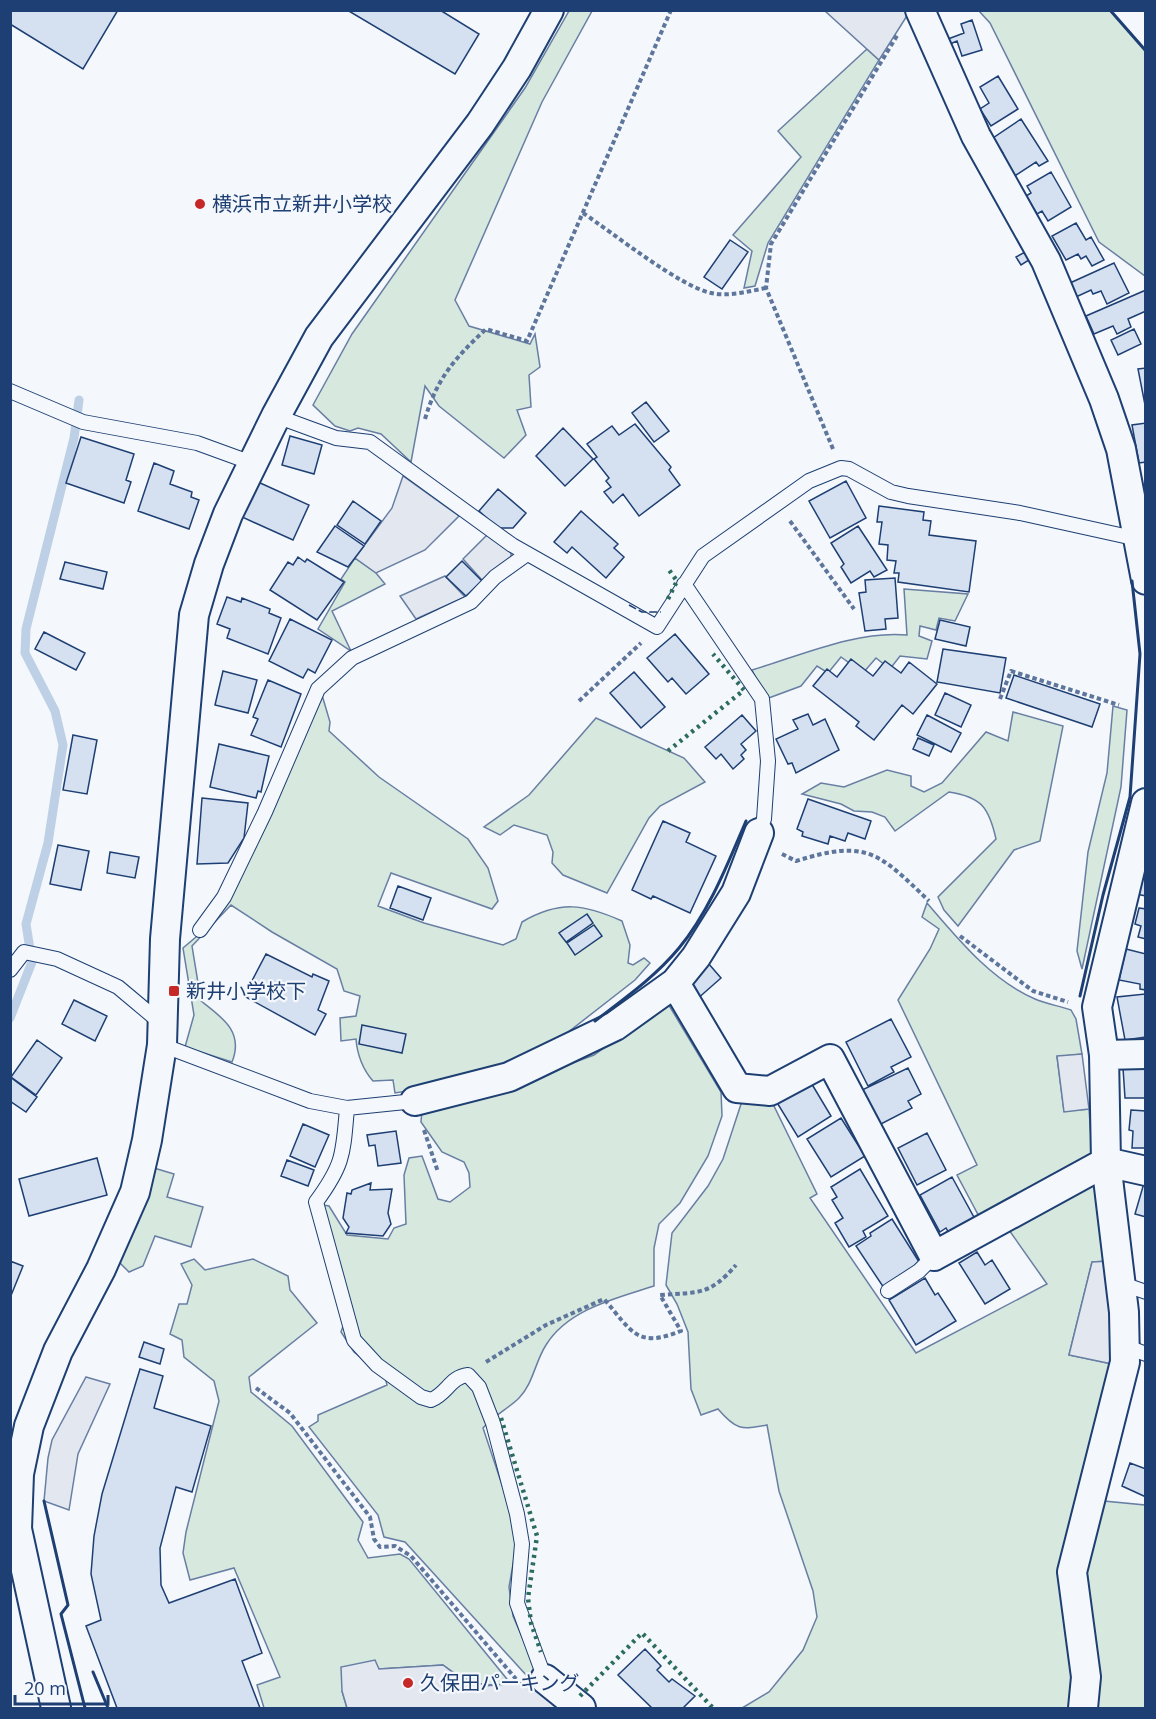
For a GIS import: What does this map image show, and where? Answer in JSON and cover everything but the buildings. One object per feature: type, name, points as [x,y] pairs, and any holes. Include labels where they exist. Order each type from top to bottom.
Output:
[{"type":"street","points":[[56,1708],[17,1529],[20,1424],[101,1269],[135,1192],[147,1140],[161,1034],[165,939],[194,615],[208,564],[252,463],[319,337],[480,124],[517,68],[549,10]]},
{"type":"street","points":[[920,10],[976,136],[1046,261],[1137,479],[1138,539],[1146,580]]},
{"type":"street","points":[[1083,1708],[1086,1677],[1072,1572],[1125,1362],[1135,1350],[1133,1287],[1106,1162],[1104,1056],[1097,1007],[1146,803]]},
{"type":"street","points":[[415,1101],[509,1077],[615,1026],[675,983],[696,957],[736,892],[759,833]]},
{"type":"street","points":[[675,983],[736,1089],[770,1091],[830,1059],[934,1256],[1106,1162],[1146,1171]]},
{"type":"street","points":[[1104,1056],[1146,1054]]},
{"type":"street","points":[[531,1680],[581,1708]]},
{"type":"lane","points":[[10,391],[83,422],[197,443],[252,463]]},
{"type":"lane","points":[[276,416],[336,438],[370,442],[527,554],[657,627],[703,556],[809,481],[841,468],[849,469],[891,492],[1020,513],[1138,539]]},
{"type":"lane","points":[[200,930],[224,897],[265,812],[318,689],[352,658],[471,602],[495,577],[527,554]]},
{"type":"lane","points":[[684,584],[762,699],[768,761],[765,819],[759,833]]},
{"type":"lane","points":[[10,970],[24,952],[57,960],[118,987],[161,1034],[310,1101],[347,1108],[415,1101]]},
{"type":"lane","points":[[347,1108],[343,1156],[335,1176],[316,1202],[354,1340],[377,1365],[421,1397],[431,1400],[441,1396],[448,1384],[459,1376],[468,1375],[479,1387],[493,1423],[517,1514],[522,1544],[517,1604],[531,1680]]},
{"type":"lane","points":[[888,1291],[919,1271],[934,1256]]},
{"type":"path","points":[[425,418],[434,389],[464,350],[486,330],[527,341],[671,10]]},
{"type":"path","points":[[841,468],[766,288],[771,244],[900,31]]},
{"type":"path","points":[[583,213],[678,278],[711,293],[733,294],[766,288]]},
{"type":"path","points":[[777,504],[854,609]]},
{"type":"path","points":[[579,701],[657,627]]},
{"type":"path","points":[[1000,699],[1011,671],[1119,705]]},
{"type":"path","points":[[759,833],[785,856],[796,861],[833,850],[872,853],[892,866],[929,901]]},
{"type":"path","points":[[960,936],[1033,991],[1054,1000],[1097,1007]]},
{"type":"path","points":[[415,1101],[438,1172]]},
{"type":"path","points":[[468,1375],[546,1325],[604,1299],[636,1335],[651,1340],[661,1339],[681,1331],[660,1295],[700,1291],[718,1285],[736,1265]]},
{"type":"path","points":[[256,1388],[290,1413],[370,1517],[374,1539],[380,1547],[395,1546],[411,1556],[531,1680]]},
{"type":"shaded area","points":[[569,11],[592,11],[542,102],[455,300],[469,326],[530,344],[535,334],[540,367],[529,375],[531,407],[517,410],[526,435],[504,458],[439,406],[425,386],[411,462],[381,434],[358,428],[350,431],[335,426],[313,405],[352,334],[525,88]]},
{"type":"shaded area","points":[[825,11],[910,11],[879,60]]},
{"type":"shaded area","points":[[979,11],[1110,11],[1145,51],[1145,276],[1099,242],[990,23]]},
{"type":"shaded area","points":[[867,49],[879,60],[768,243],[755,286],[744,288],[752,251],[733,235],[801,157],[778,131]]},
{"type":"shaded area","points":[[403,476],[459,516],[425,550],[376,573],[355,558],[392,508]]},
{"type":"shaded area","points":[[488,534],[511,550],[511,558],[482,580],[463,559]]},
{"type":"shaded area","points":[[355,558],[376,573],[385,584],[332,611],[351,651],[318,629],[345,582],[341,579]]},
{"type":"shaded area","points":[[445,576],[465,597],[416,619],[400,596]]},
{"type":"shaded area","points":[[904,589],[968,594],[955,621],[939,618],[936,630],[920,626],[919,636],[932,641],[927,659],[900,656],[890,669],[876,658],[863,673],[841,657],[828,673],[817,666],[801,686],[766,699],[752,670],[849,640],[888,634],[907,635]]},
{"type":"shaded area","points":[[322,695],[330,722],[329,731],[379,777],[468,839],[488,868],[498,901],[492,909],[391,873],[378,906],[424,923],[503,945],[516,939],[522,922],[536,915],[560,908],[584,908],[622,921],[630,945],[628,963],[633,965],[644,958],[650,963],[635,980],[540,1054],[445,1085],[395,1093],[393,1080],[373,1081],[369,1077],[361,1062],[356,1039],[341,1041],[340,1018],[356,1016],[360,996],[344,991],[337,969],[272,932],[231,905],[192,946],[201,1001],[224,1020],[233,1034],[235,1051],[232,1062],[185,1047],[194,1015],[183,948],[203,931]]},
{"type":"shaded area","points":[[1113,706],[1127,710],[1121,787],[1082,969],[1077,951],[1088,852],[1107,773]]},
{"type":"shaded area","points":[[1013,712],[1063,726],[1040,841],[1014,850],[958,926],[944,910],[938,897],[996,839],[987,812],[977,801],[949,792],[895,831],[885,817],[872,812],[854,811],[841,804],[802,794],[821,783],[844,787],[887,770],[911,776],[911,786],[924,792],[942,783],[986,732],[1008,741]]},
{"type":"shaded area","points":[[596,718],[684,758],[705,782],[660,806],[649,818],[607,893],[563,875],[552,863],[553,852],[547,835],[514,825],[500,835],[484,827],[529,795]]},
{"type":"shaded area","points":[[927,903],[976,957],[1004,981],[1035,999],[1071,1010],[1076,1019],[1082,1054],[1057,1057],[1064,1111],[1089,1109],[1092,1152],[1088,1163],[982,1222],[957,1175],[977,1165],[898,1000],[930,949],[939,929],[922,917]]},
{"type":"shaded area","points":[[667,1002],[721,1092],[722,1116],[708,1156],[680,1203],[659,1224],[654,1248],[654,1286],[609,1300],[567,1322],[546,1345],[524,1392],[483,1428],[512,1515],[517,1542],[509,1587],[513,1616],[543,1685],[538,1688],[405,1542],[384,1537],[378,1515],[309,1427],[318,1421],[318,1415],[387,1385],[385,1377],[354,1352],[341,1332],[349,1310],[323,1205],[329,1206],[347,1235],[388,1239],[394,1228],[406,1224],[404,1175],[409,1158],[422,1156],[438,1199],[450,1202],[470,1187],[469,1173],[464,1162],[442,1152],[421,1122],[422,1110],[521,1082],[594,1055]]},
{"type":"shaded area","points":[[1082,1054],[1089,1109],[1064,1112],[1057,1056]]},
{"type":"shaded area","points":[[743,1098],[770,1098],[817,1194],[810,1198],[916,1353],[1047,1284],[1009,1230],[1091,1180],[1104,1185],[1110,1261],[1092,1262],[1069,1355],[1117,1365],[1104,1501],[1145,1505],[1145,1708],[742,1708],[769,1692],[803,1650],[817,1617],[813,1591],[779,1491],[767,1425],[751,1428],[739,1427],[718,1409],[701,1415],[691,1389],[688,1332],[677,1304],[666,1285],[672,1233],[708,1186],[723,1159]]},
{"type":"shaded area","points":[[154,1168],[174,1174],[167,1197],[203,1207],[191,1247],[155,1236],[143,1266],[129,1272],[119,1262],[138,1223]]},
{"type":"shaded area","points":[[194,1259],[205,1270],[253,1259],[288,1276],[290,1290],[317,1323],[249,1377],[251,1392],[292,1426],[363,1522],[358,1540],[368,1558],[400,1554],[409,1559],[511,1684],[491,1685],[467,1680],[443,1665],[379,1669],[342,1691],[347,1708],[264,1708],[257,1685],[280,1677],[234,1568],[190,1580],[183,1553],[186,1532],[219,1401],[214,1381],[184,1357],[182,1340],[170,1334],[179,1304],[187,1304],[192,1285],[181,1264]]},
{"type":"shaded area","points":[[1110,1261],[1117,1365],[1069,1355],[1092,1262]]},
{"type":"shaded area","points":[[86,1377],[110,1384],[78,1454],[69,1510],[44,1501],[48,1458],[52,1440]]},
{"type":"shaded area","name":"久保田パーキング","points":[[375,1660],[379,1669],[443,1665],[459,1677],[485,1686],[530,1682],[571,1708],[347,1708],[342,1691],[341,1667]]},
{"type":"waterway","points":[[10,1018],[32,962],[26,924],[48,843],[63,745],[55,711],[25,653],[26,629],[74,438],[79,400]]},
{"type":"hedge","points":[[668,599],[677,581],[669,570]]},
{"type":"hedge","points":[[668,751],[744,690],[713,654]]},
{"type":"hedge","points":[[501,1418],[537,1536],[528,1598],[531,1623],[541,1652]]},
{"type":"hedge","points":[[580,1696],[642,1633],[713,1708]]},
{"type":"fence","points":[[629,605],[642,612],[661,612]]},
{"type":"wall","points":[[1110,10],[1146,51]]},
{"type":"wall","points":[[1080,996],[1103,895],[1130,797],[1140,654],[1132,581]]},
{"type":"wall","points":[[595,1021],[650,978],[670,959],[690,934],[717,887],[746,821]]},
{"type":"wall","points":[[44,1501],[68,1605],[61,1614],[85,1708]]},
{"type":"wall","points":[[93,1672],[108,1708]]},
{"type":"place","name":"横浜市立新井小学校","points":[[200,204]]},
{"type":"place","name":"新井小学校下","points":[[174,991]]},
{"type":"place","name":"久保田パーキング","points":[[408,1683]]}]
